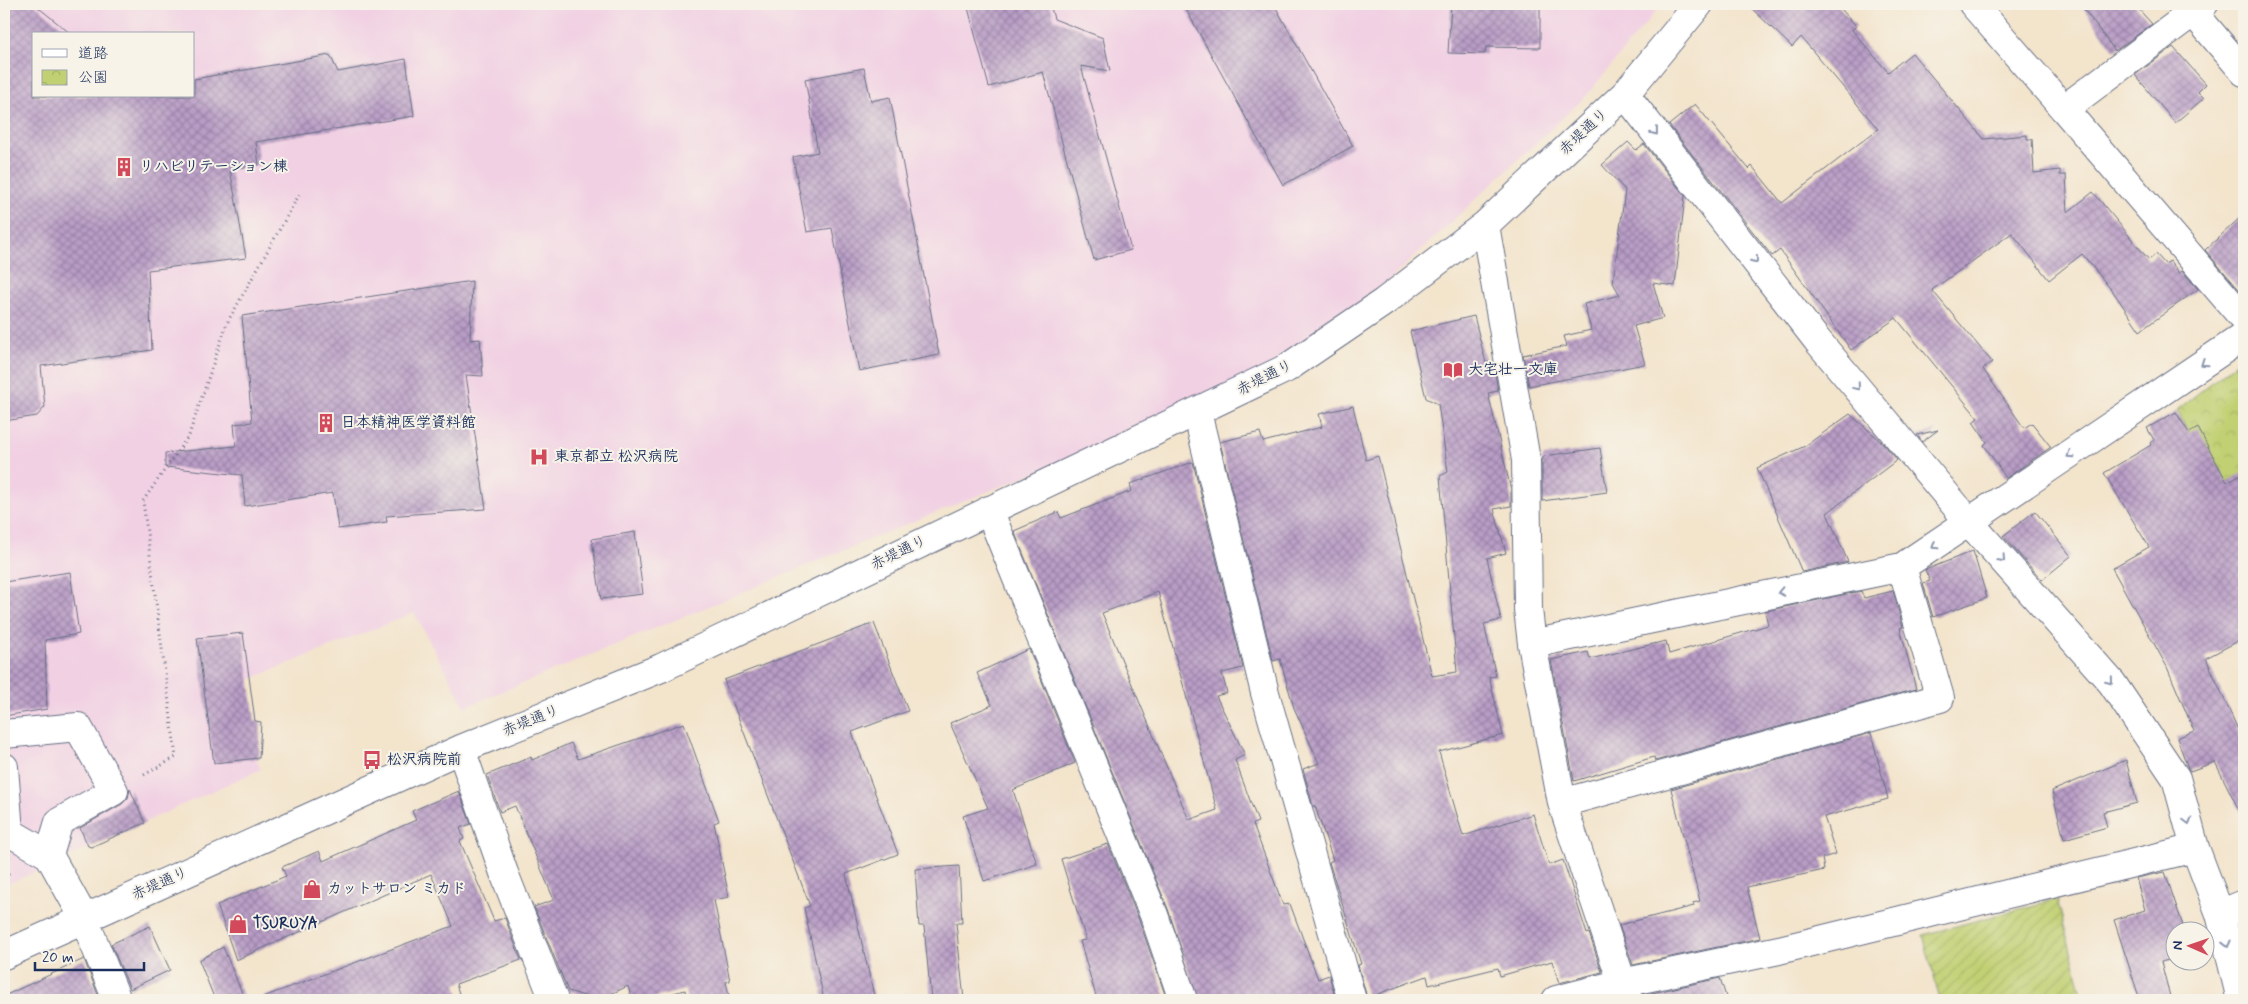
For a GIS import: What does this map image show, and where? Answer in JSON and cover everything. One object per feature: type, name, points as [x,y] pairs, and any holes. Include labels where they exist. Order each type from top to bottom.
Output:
[{"type":"street","name":"赤堤通り","points":[[4,955],[461,749],[661,668],[1287,368],[1384,302],[1485,225],[1625,94],[1698,4]]},
{"type":"street","points":[[1973,4],[2244,319]]},
{"type":"street","points":[[2064,109],[2198,8],[2244,72]]},
{"type":"street","points":[[1625,94],[1817,340],[1970,523],[2112,683],[2176,778],[2195,848],[2220,914],[2241,1000]]},
{"type":"street","points":[[1485,225],[1502,335],[1526,460],[1528,609],[1532,644],[1562,803],[1625,992]]},
{"type":"street","points":[[1532,644],[1902,567],[1970,523],[2244,336]]},
{"type":"street","points":[[1197,412],[1264,693],[1352,1000]]},
{"type":"street","points":[[989,510],[1154,915],[1183,1000]]},
{"type":"street","points":[[1562,803],[1940,698],[1902,567]]},
{"type":"street","points":[[4,734],[78,727],[114,791],[59,822],[49,855]]},
{"type":"street","points":[[461,749],[504,873],[554,1000]]},
{"type":"street","points":[[4,767],[9,832],[49,855],[84,918],[117,1000]]},
{"type":"street","points":[[1556,1000],[1625,992],[1779,950],[2195,848]]},
{"type":"street","points":[[2220,914],[2244,904]]},
{"type":"path","points":[[114,791],[176,757],[143,501],[189,435],[227,323],[300,193]]},
{"type":"shaded area","name":"東京都立 松沢病院","points":[[4,4],[1662,4],[1586,96],[1367,301],[1259,382],[890,531],[465,707],[414,613],[221,691],[261,769],[4,886]]},
{"type":"green space","points":[[2244,357],[2244,517],[2236,523],[2177,410]]},
{"type":"green space","points":[[2057,899],[2084,1000],[1940,1000],[1923,935]]},
{"type":"building","name":"リハビリテーション棟","points":[[4,4],[34,4],[69,32],[32,32],[32,98],[195,98],[195,79],[330,55],[338,72],[406,59],[414,116],[256,142],[259,165],[230,169],[246,258],[148,270],[152,350],[41,366],[45,407],[37,416],[4,421]]},
{"type":"building","points":[[967,4],[1050,4],[1054,19],[1103,38],[1110,71],[1081,66],[1131,250],[1094,260],[1043,72],[989,87]]},
{"type":"building","points":[[1183,4],[1274,4],[1353,146],[1283,185]]},
{"type":"building","points":[[1451,4],[1540,4],[1540,48],[1486,47],[1485,54],[1448,53]]},
{"type":"building","points":[[1747,4],[1837,4],[1856,26],[1852,30],[1888,72],[1912,53],[1984,139],[2027,135],[2027,139],[2032,139],[2034,173],[2060,170],[2060,175],[2066,175],[2068,212],[2093,192],[2149,260],[2156,254],[2165,264],[2170,261],[2179,273],[2182,271],[2198,289],[2140,331],[2114,293],[2082,254],[2049,280],[2012,233],[1932,290],[1992,362],[1983,369],[2024,428],[2032,423],[2051,447],[2006,478],[1984,445],[1987,442],[1973,422],[1978,418],[1896,318],[1851,350],[1780,250],[1772,256],[1669,125],[1695,104],[1749,169],[1752,166],[1782,203],[1878,129],[1801,37],[1792,47]]},
{"type":"building","points":[[2080,4],[2134,4],[2152,24],[2115,51]]},
{"type":"building","points":[[2173,47],[2206,84],[2198,92],[2204,98],[2175,123],[2135,75]]},
{"type":"building","points":[[864,68],[871,101],[890,97],[939,355],[859,371],[832,228],[807,232],[793,157],[818,152],[805,79]]},
{"type":"building","points":[[1628,142],[1636,150],[1644,144],[1685,196],[1675,286],[1653,283],[1663,318],[1634,326],[1645,364],[1529,386],[1523,355],[1567,346],[1564,336],[1591,330],[1584,304],[1620,295],[1613,283],[1625,190],[1602,165]]},
{"type":"building","points":[[2244,214],[2244,295],[2205,250]]},
{"type":"building","points":[[472,281],[470,340],[480,339],[483,376],[466,375],[486,509],[386,516],[387,522],[338,529],[333,493],[245,506],[242,475],[165,467],[165,453],[236,446],[234,424],[252,422],[242,316]]},
{"type":"building","points":[[1474,316],[1486,363],[1493,361],[1498,391],[1488,393],[1511,490],[1511,506],[1494,509],[1506,553],[1487,558],[1501,620],[1484,624],[1496,676],[1489,677],[1503,735],[1439,752],[1463,836],[1533,814],[1549,865],[1563,860],[1587,934],[1589,933],[1602,972],[1559,983],[1552,961],[1500,976],[1498,968],[1429,985],[1427,976],[1367,998],[1358,965],[1361,964],[1329,862],[1333,860],[1315,806],[1313,806],[1303,769],[1319,763],[1294,708],[1280,659],[1273,661],[1220,442],[1260,432],[1263,442],[1322,427],[1319,414],[1353,406],[1366,460],[1378,456],[1432,676],[1457,672],[1440,476],[1448,472],[1438,404],[1426,398],[1410,331]]},
{"type":"building","points":[[2176,412],[2189,433],[2198,428],[2227,482],[2244,472],[2244,638],[2206,658],[2244,743],[2244,820],[2215,762],[2190,771],[2188,768],[2177,738],[2194,731],[2167,667],[2112,568],[2149,547],[2104,473],[2151,445],[2150,443],[2154,440],[2147,428]]},
{"type":"building","points":[[1850,414],[1883,443],[1897,460],[1827,513],[1848,562],[1802,572],[1757,468],[1805,446]]},
{"type":"building","points":[[1938,430],[1922,442],[1917,435]]},
{"type":"building","points":[[1600,448],[1607,492],[1542,501],[1542,460],[1544,456]]},
{"type":"building","points":[[1193,462],[1243,668],[1222,673],[1227,693],[1216,696],[1245,755],[1235,760],[1258,822],[1253,824],[1283,905],[1290,904],[1318,979],[1329,975],[1336,1000],[1198,1000],[1168,909],[1014,531],[1058,512],[1061,518],[1132,491],[1130,484]],"holes":[[[1158,592],[1217,810],[1189,820],[1102,613]]]},
{"type":"building","points":[[2035,511],[2071,556],[2042,580],[2003,536]]},
{"type":"building","points":[[635,532],[643,594],[601,599],[592,539]]},
{"type":"building","points":[[1973,551],[1987,598],[1933,617],[1923,583],[1930,581],[1925,570]]},
{"type":"building","points":[[70,572],[79,634],[45,640],[47,709],[4,716],[4,582]]},
{"type":"building","points":[[1861,591],[1864,598],[1893,591],[1903,627],[1900,628],[1916,689],[1655,761],[1654,757],[1574,781],[1551,660],[1588,652],[1590,659],[1666,641],[1669,654],[1768,625],[1765,611]]},
{"type":"building","points":[[874,623],[908,711],[852,732],[898,854],[846,874],[875,1000],[824,1000],[804,908],[810,906],[724,680]]},
{"type":"building","points":[[243,633],[255,721],[261,722],[259,758],[214,763],[197,638]]},
{"type":"building","points":[[1029,649],[1075,763],[1013,790],[1037,864],[984,881],[963,816],[988,808],[950,723],[992,705],[977,673]]},
{"type":"building","points":[[684,723],[719,821],[714,823],[729,897],[714,900],[730,981],[726,982],[730,1000],[687,1000],[685,990],[646,1000],[632,1000],[628,986],[598,1000],[568,991],[534,907],[554,900],[515,806],[500,812],[487,775],[531,757],[532,760],[571,743],[578,759]]},
{"type":"building","points":[[1871,733],[1888,799],[1824,817],[1836,854],[1822,858],[1824,870],[1747,887],[1760,938],[1633,965],[1619,925],[1694,906],[1693,903],[1700,901],[1671,789]]},
{"type":"building","points":[[2126,760],[2137,803],[2103,812],[2107,827],[2064,839],[2052,791]]},
{"type":"building","points":[[130,789],[145,823],[91,847],[88,846],[80,828],[122,804],[128,798]]},
{"type":"building","points":[[459,791],[471,824],[460,828],[464,839],[460,841],[494,921],[505,918],[521,960],[456,984],[461,1000],[264,1000],[263,997],[453,926],[431,874],[236,960],[217,905],[286,876],[282,867],[319,851],[323,861],[416,820],[412,811]]},
{"type":"building","points":[[1108,844],[1139,920],[1167,1000],[1097,1000],[1080,941],[1086,940],[1061,859]]},
{"type":"building","points":[[959,866],[962,923],[956,923],[964,1000],[931,1000],[924,926],[919,926],[915,869]]},
{"type":"building","points":[[2165,872],[2182,922],[2166,922],[2166,961],[2161,962],[2171,1000],[2140,1000],[2114,920],[2145,910],[2136,878]]},
{"type":"building","points":[[150,926],[170,970],[130,989],[111,944]]},
{"type":"building","points":[[223,947],[245,1000],[215,1000],[199,960]]},
{"type":"building","points":[[84,959],[100,1000],[4,1000],[4,996]]},
{"type":"building","points":[[1720,978],[1727,1000],[1643,1000],[1643,995]]},
{"type":"place","name":"リハビリテーション棟","points":[[124,167]]},
{"type":"place","name":"大宅壮一文庫","points":[[1453,370]]},
{"type":"place","name":"日本精神医学資料館","points":[[326,423]]},
{"type":"place","name":"東京都立 松沢病院","points":[[539,457]]},
{"type":"place","name":"松沢病院前","points":[[372,760]]},
{"type":"place","name":"カットサロン ミカド","points":[[312,889]]},
{"type":"place","name":"TSURUYA","points":[[238,924]]}]
